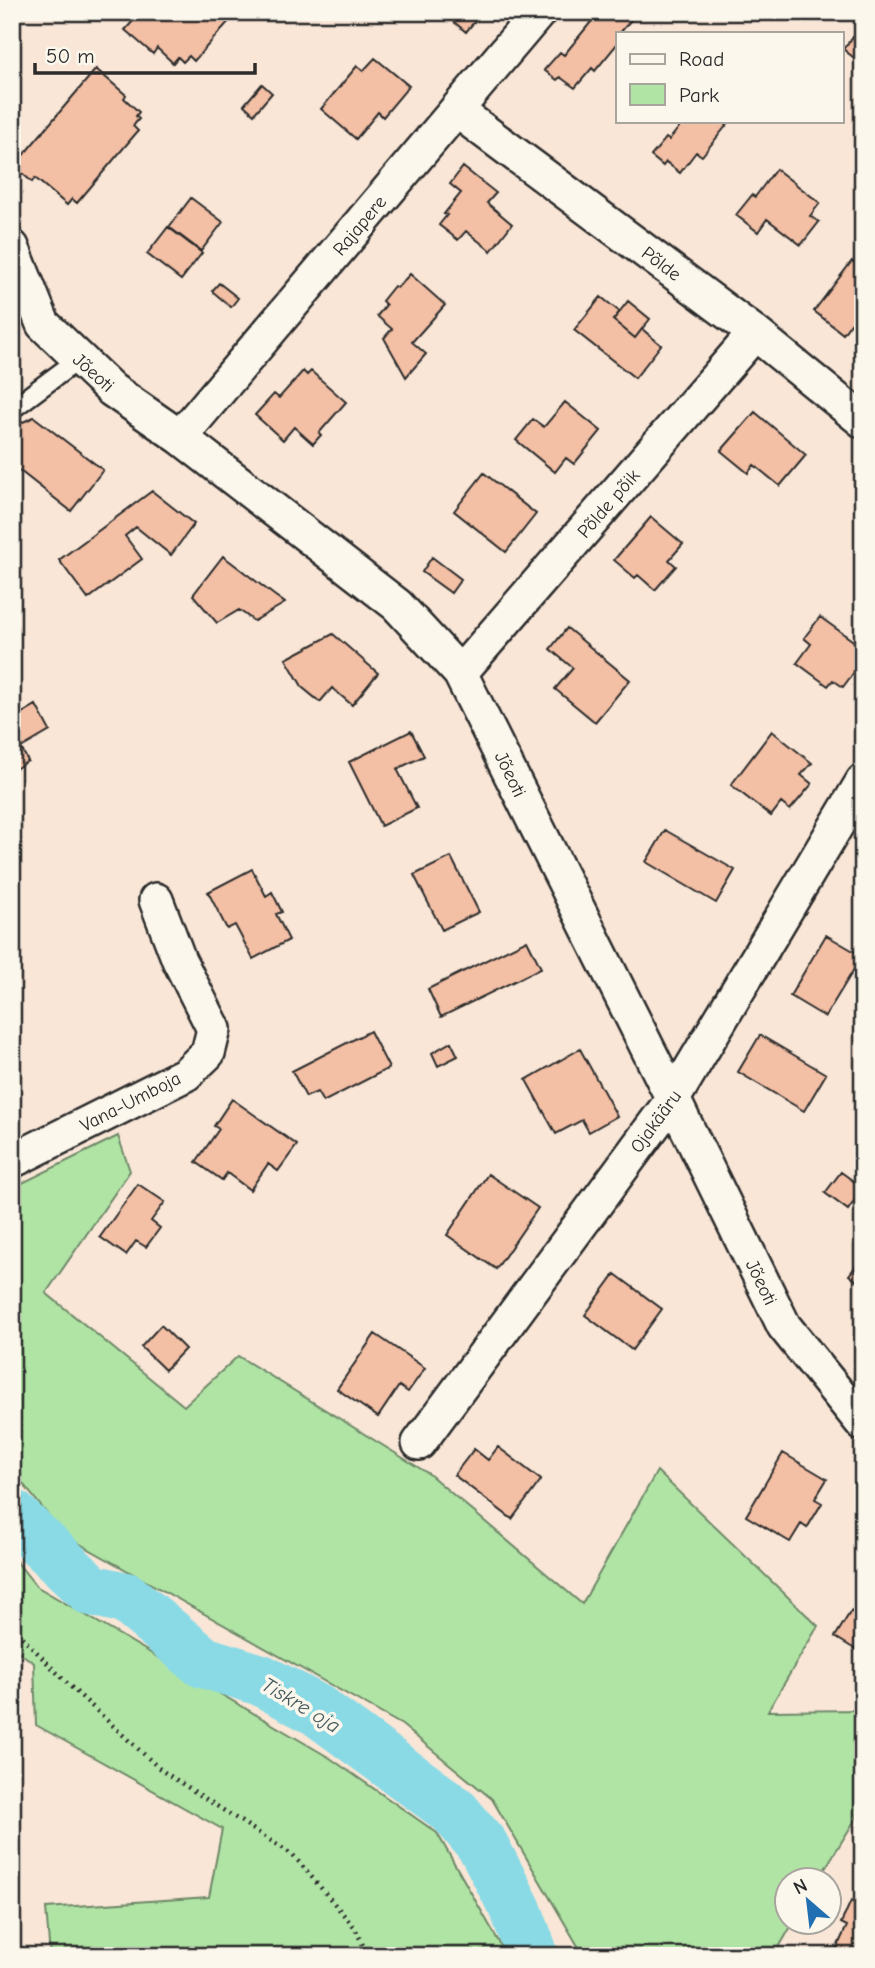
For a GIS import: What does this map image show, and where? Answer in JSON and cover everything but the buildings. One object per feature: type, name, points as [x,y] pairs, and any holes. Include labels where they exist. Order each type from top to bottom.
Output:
[{"type":"street","name":"Rajapere","points":[[180,438],[539,12]]},
{"type":"street","name":"Põlde","points":[[456,110],[755,333],[863,421]]},
{"type":"street","name":"Jõeoti","points":[[12,247],[43,324],[79,359],[112,390],[180,438],[397,605],[460,673],[784,1326],[863,1424]]},
{"type":"street","name":"Põlde põik","points":[[460,673],[755,333]]},
{"type":"street","name":"Ojakääru","points":[[419,1443],[673,1099],[863,781]]},
{"type":"street","name":"Vana-Umboja","points":[[12,1161],[186,1073],[208,1054],[214,1029],[179,960],[156,900]]},
{"type":"lane","points":[[12,409],[79,359]]},
{"type":"path","points":[[12,1627],[72,1688],[161,1770],[293,1855],[355,1927],[368,1956]]},
{"type":"green space","points":[[118,1136],[130,1171],[46,1293],[184,1406],[238,1356],[429,1474],[582,1604],[657,1471],[818,1626],[768,1711],[863,1710],[863,1807],[826,1867],[774,1867],[774,1937],[785,1937],[774,1956],[582,1956],[492,1799],[402,1725],[64,1535],[12,1470],[12,1188]]},
{"type":"green space","points":[[12,1556],[36,1586],[330,1758],[437,1833],[507,1956],[50,1956],[46,1908],[209,1897],[222,1829],[36,1725],[34,1663],[12,1647]]},
{"type":"waterway","name":"Tiskre oja","points":[[12,1515],[91,1590],[126,1598],[203,1662],[261,1680],[317,1710],[453,1810],[483,1846],[516,1910],[533,1956]]}]
